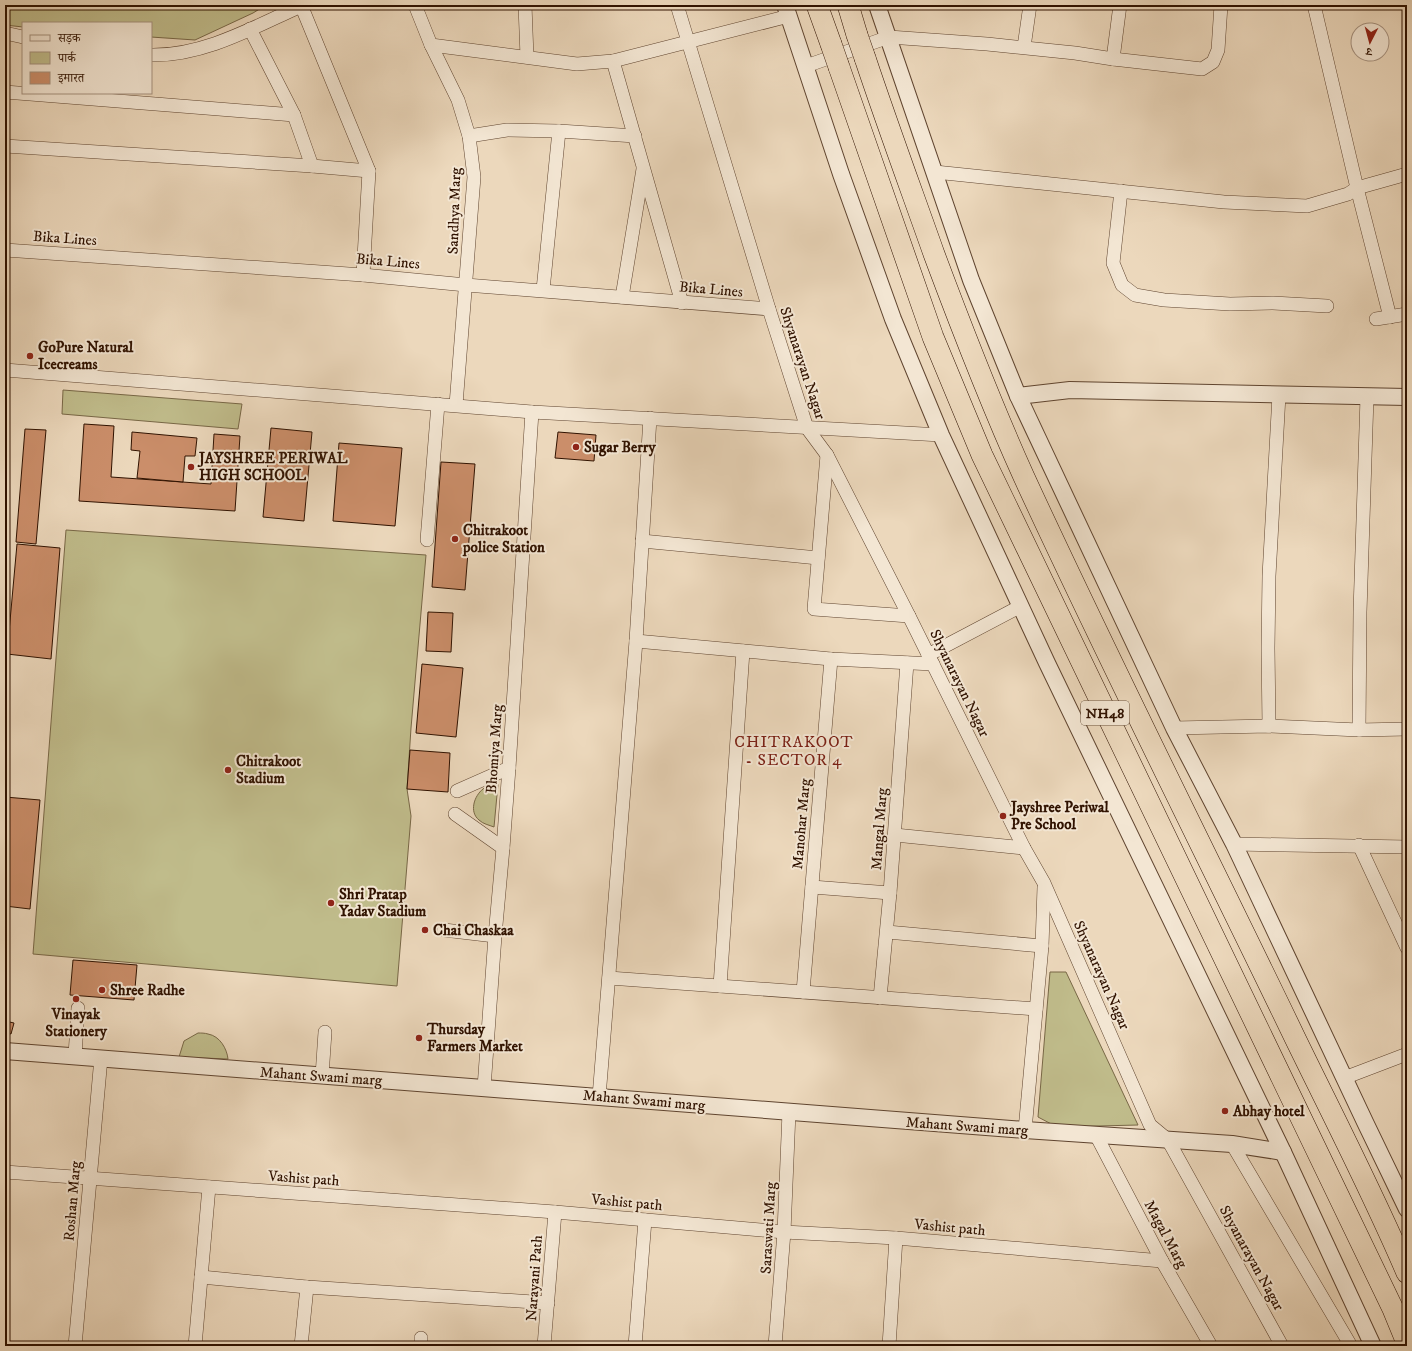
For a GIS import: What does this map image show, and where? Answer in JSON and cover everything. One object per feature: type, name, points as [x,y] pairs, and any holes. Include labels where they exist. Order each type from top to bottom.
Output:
[{"type":"highway","name":"NH48","points":[[817,5],[933,337],[982,455],[1393,1309],[1407,1343]]},
{"type":"highway","name":"NH48","points":[[848,5],[888,127],[963,330],[996,413],[1109,657],[1196,832],[1362,1175],[1407,1273]]},
{"type":"street","points":[[152,55],[166,55],[204,48],[250,30],[301,5],[369,171],[363,275]]},
{"type":"street","name":"Sandhya Marg","points":[[415,5],[458,100],[469,136],[474,177],[456,406]]},
{"type":"street","points":[[525,5],[527,57]]},
{"type":"street","name":"Shyanarayan Nagar","points":[[677,5],[768,310],[807,428],[827,455],[931,659],[1024,848],[1044,882],[1150,1125],[1168,1140],[1282,1346]]},
{"type":"street","points":[[877,5],[971,280],[1018,396],[1174,728],[1197,776],[1234,844],[1407,1209]]},
{"type":"street","points":[[1024,47],[1030,5]]},
{"type":"street","points":[[1113,59],[1120,5]]},
{"type":"street","points":[[806,66],[889,37],[1024,47],[1202,69],[1213,62],[1218,50],[1222,5]]},
{"type":"street","points":[[1314,5],[1357,188],[1390,317]]},
{"type":"street","points":[[432,45],[576,64],[613,61],[688,41],[787,10],[841,174],[893,319],[942,435],[1021,606],[1283,1152],[1373,1346]]},
{"type":"street","points":[[250,30],[294,115],[312,166]]},
{"type":"street","points":[[5,33],[22,37]]},
{"type":"street","points":[[613,61],[682,303]]},
{"type":"street","points":[[5,92],[22,93]]},
{"type":"street","points":[[30,94],[294,115]]},
{"type":"street","points":[[469,136],[507,130],[559,131],[635,136]]},
{"type":"street","points":[[543,290],[559,131]]},
{"type":"street","points":[[5,146],[369,171]]},
{"type":"street","points":[[622,297],[643,165]]},
{"type":"street","points":[[935,172],[1224,202],[1307,206],[1348,194],[1357,188],[1407,174]]},
{"type":"street","points":[[1121,191],[1113,263],[1122,285],[1135,295],[1164,300],[1223,304],[1273,303],[1327,306]]},
{"type":"street","name":"Bika Lines","points":[[5,250],[363,275],[768,310]]},
{"type":"street","points":[[1376,319],[1407,314]]},
{"type":"street","points":[[5,370],[532,412],[942,435]]},
{"type":"street","points":[[1018,396],[1070,390],[1407,397]]},
{"type":"street","points":[[1269,726],[1269,576],[1279,395]]},
{"type":"street","points":[[1359,730],[1367,397]]},
{"type":"street","points":[[427,540],[438,404]]},
{"type":"street","name":"Bhomiya Marg","points":[[484,1088],[509,768],[532,412]]},
{"type":"street","points":[[599,1097],[636,641],[650,418]]},
{"type":"street","points":[[827,455],[814,609],[909,616]]},
{"type":"street","points":[[642,541],[818,558]]},
{"type":"street","points":[[636,641],[831,659],[907,663],[931,659],[1021,606]]},
{"type":"street","points":[[720,986],[743,651]]},
{"type":"street","name":"Manohar Marg","points":[[803,992],[831,659]]},
{"type":"street","name":"Mangal Marg","points":[[880,998],[895,835],[907,663]]},
{"type":"street","points":[[1174,728],[1269,726],[1359,730],[1407,728]]},
{"type":"street","points":[[457,791],[509,768]]},
{"type":"street","points":[[456,814],[503,848]]},
{"type":"street","points":[[895,835],[1024,848]]},
{"type":"street","points":[[1234,844],[1407,847]]},
{"type":"street","points":[[1359,845],[1407,948]]},
{"type":"street","points":[[1025,1130],[1042,946],[1044,882]]},
{"type":"street","points":[[812,887],[890,893]]},
{"type":"street","points":[[444,930],[495,936]]},
{"type":"street","points":[[887,932],[1042,946]]},
{"type":"street","points":[[609,978],[1036,1009]]},
{"type":"street","points":[[75,1056],[78,1008]]},
{"type":"street","points":[[322,1076],[325,1032]]},
{"type":"street","name":"Mahant Swami marg","points":[[5,1051],[1025,1130],[1232,1144],[1283,1152]]},
{"type":"street","points":[[1344,1078],[1407,1054]]},
{"type":"street","name":"Roshan Marg","points":[[75,1346],[100,1058]]},
{"type":"street","name":"Saraswati Marg","points":[[775,1346],[784,1232],[790,1112]]},
{"type":"street","name":"Magal Marg","points":[[1096,1135],[1162,1261],[1211,1346]]},
{"type":"street","points":[[1232,1144],[1351,1346]]},
{"type":"street","name":"Vashist path","points":[[5,1172],[554,1212],[784,1232],[896,1238],[1162,1261]]},
{"type":"street","points":[[195,1346],[209,1187]]},
{"type":"street","name":"Narayani Path","points":[[544,1346],[554,1212]]},
{"type":"street","points":[[635,1346],[645,1220]]},
{"type":"street","points":[[888,1346],[896,1238]]},
{"type":"street","points":[[201,1277],[307,1287],[548,1303]]},
{"type":"street","points":[[301,1346],[307,1287]]},
{"type":"green space","points":[[5,5],[266,5],[253,13],[195,40],[152,37],[152,22],[22,22],[22,27],[5,25]]},
{"type":"green space","points":[[63,390],[242,404],[238,429],[62,414]]},
{"type":"green space","name":"Chitrakoot Stadium","points":[[66,530],[426,555],[411,728],[407,789],[411,816],[397,986],[33,954]]},
{"type":"green space","points":[[498,784],[494,827],[479,820],[473,809],[475,800],[480,792],[490,785]]},
{"type":"green space","points":[[1050,972],[1066,972],[1138,1125],[1057,1127],[1038,1117]]},
{"type":"green space","points":[[198,1033],[206,1033],[216,1037],[224,1047],[228,1059],[179,1057],[184,1041]]},
{"type":"building","points":[[84,424],[114,426],[111,477],[211,484],[214,434],[240,436],[235,511],[79,501]]},
{"type":"building","points":[[271,428],[312,432],[304,521],[263,517]]},
{"type":"building","points":[[25,429],[46,430],[36,544],[16,542]]},
{"type":"building","points":[[132,432],[197,438],[195,456],[185,456],[183,482],[137,478],[140,451],[131,450]]},
{"type":"building","name":"Sugar Berry","points":[[558,432],[596,435],[594,461],[555,458]]},
{"type":"building","points":[[339,443],[402,448],[395,526],[333,521]]},
{"type":"building","points":[[441,462],[475,464],[465,590],[432,587]]},
{"type":"building","points":[[17,544],[60,548],[51,659],[7,654]]},
{"type":"building","points":[[428,612],[453,613],[451,652],[426,651]]},
{"type":"building","points":[[422,664],[463,668],[456,737],[416,733]]},
{"type":"building","points":[[410,750],[450,753],[448,792],[407,789]]},
{"type":"building","points":[[5,797],[40,800],[30,909],[5,906]]},
{"type":"building","points":[[73,960],[137,965],[134,1000],[70,995]]},
{"type":"building","points":[[5,1021],[14,1023],[11,1034],[5,1032]]},
{"type":"place","name":"GoPure Natural Icecreams","points":[[30,356]]},
{"type":"place","name":"Sugar Berry","points":[[576,447]]},
{"type":"place","name":"JAYSHREE PERIWAL HIGH SCHOOL","points":[[191,467]]},
{"type":"place","name":"Chitrakoot police Station","points":[[455,539]]},
{"type":"place","name":"Chitrakoot Stadium","points":[[228,770]]},
{"type":"place","name":"Jayshree Periwal Pre School","points":[[1003,816]]},
{"type":"place","name":"Shri Pratap Yadav Stadium","points":[[331,903]]},
{"type":"place","name":"Chai Chaskaa","points":[[425,930]]},
{"type":"place","name":"Shree Radhe","points":[[102,990]]},
{"type":"place","name":"Vinayak Stationery","points":[[76,999]]},
{"type":"place","name":"Thursday Farmers Market","points":[[419,1038]]},
{"type":"place","name":"Abhay hotel","points":[[1225,1111]]},
{"type":"district","name":"CHITRAKOOT - SECTOR 4","points":[[794,750]]}]
